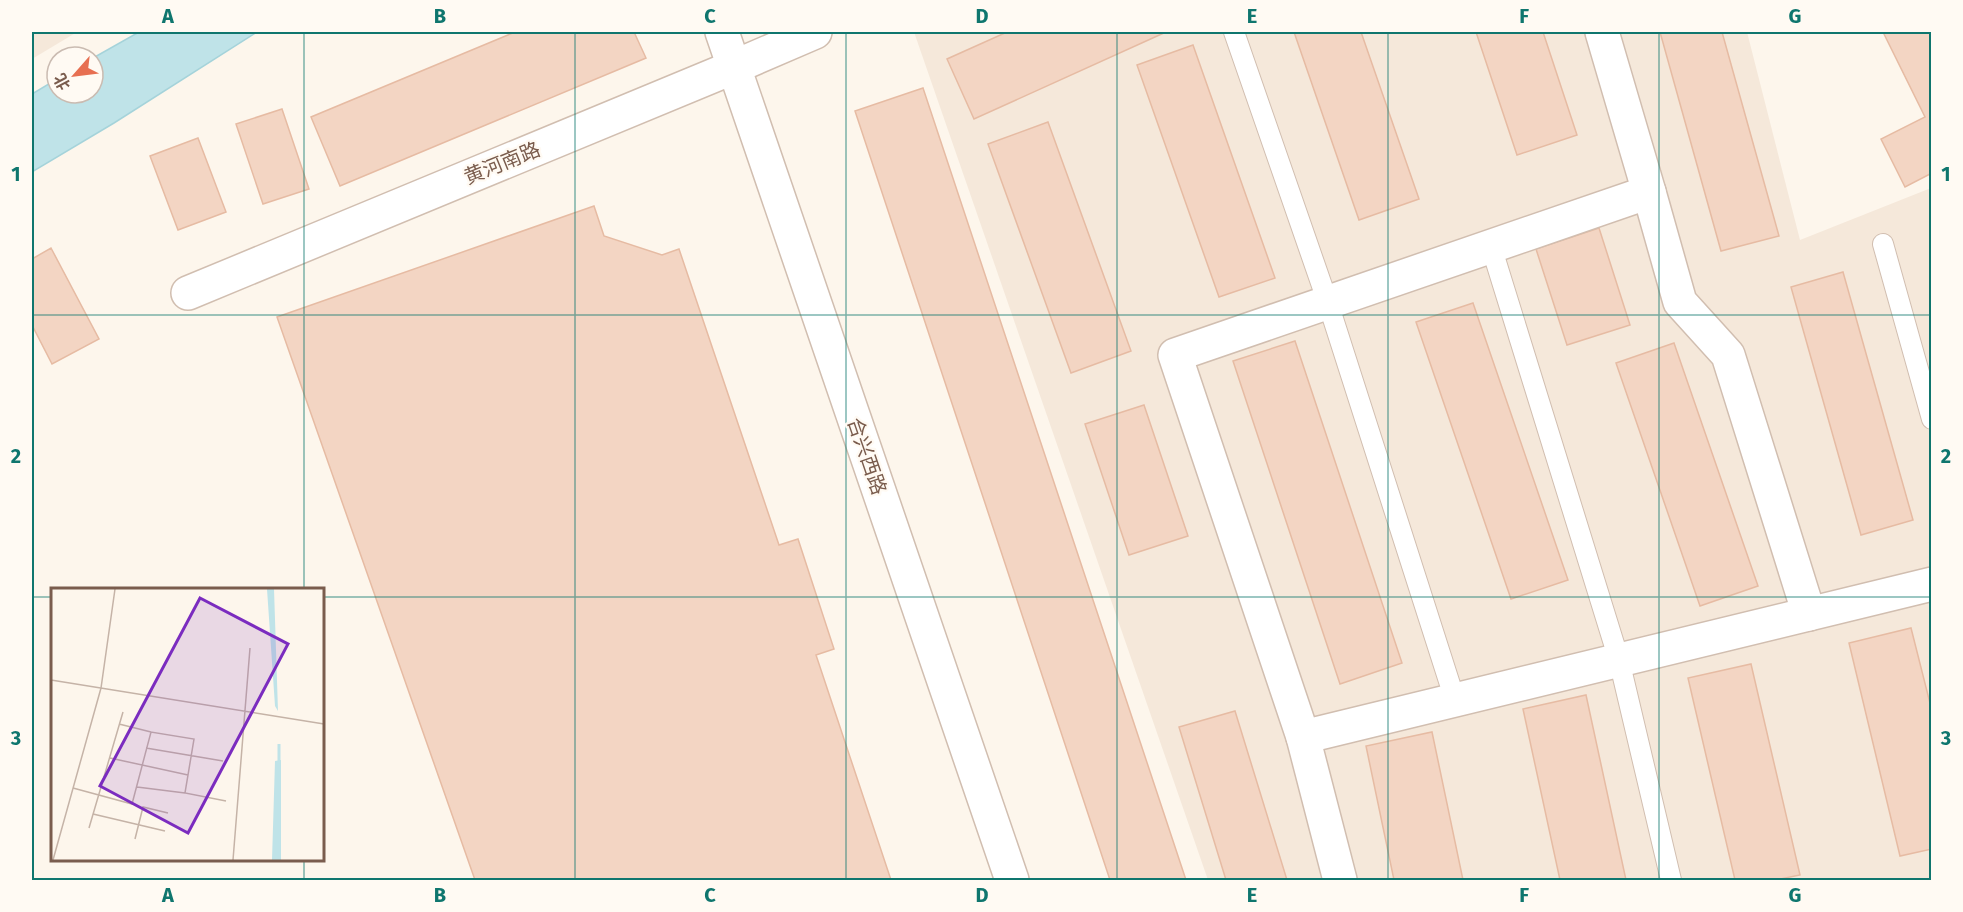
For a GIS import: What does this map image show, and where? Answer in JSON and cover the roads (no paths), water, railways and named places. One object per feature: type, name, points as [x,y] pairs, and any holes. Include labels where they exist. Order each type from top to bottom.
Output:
[{"type":"street","name":"合兴西路","points":[[722,32],[1012,880]]},
{"type":"street","name":"黄河南路","points":[[188,293],[815,32]]},
{"type":"street","points":[[1602,32],[1680,302],[1728,354],[1809,614]]},
{"type":"street","points":[[1340,880],[1303,737],[1175,355],[1649,192]]},
{"type":"street","points":[[1303,737],[1932,584]]},
{"type":"lane","points":[[1234,32],[1328,303],[1455,700]]},
{"type":"lane","points":[[1883,244],[1932,419]]},
{"type":"lane","points":[[1491,246],[1618,660],[1671,880]]},
{"type":"water","points":[[139,32],[257,32],[32,172],[32,94],[45,86],[45,105],[105,105],[105,51]]}]
